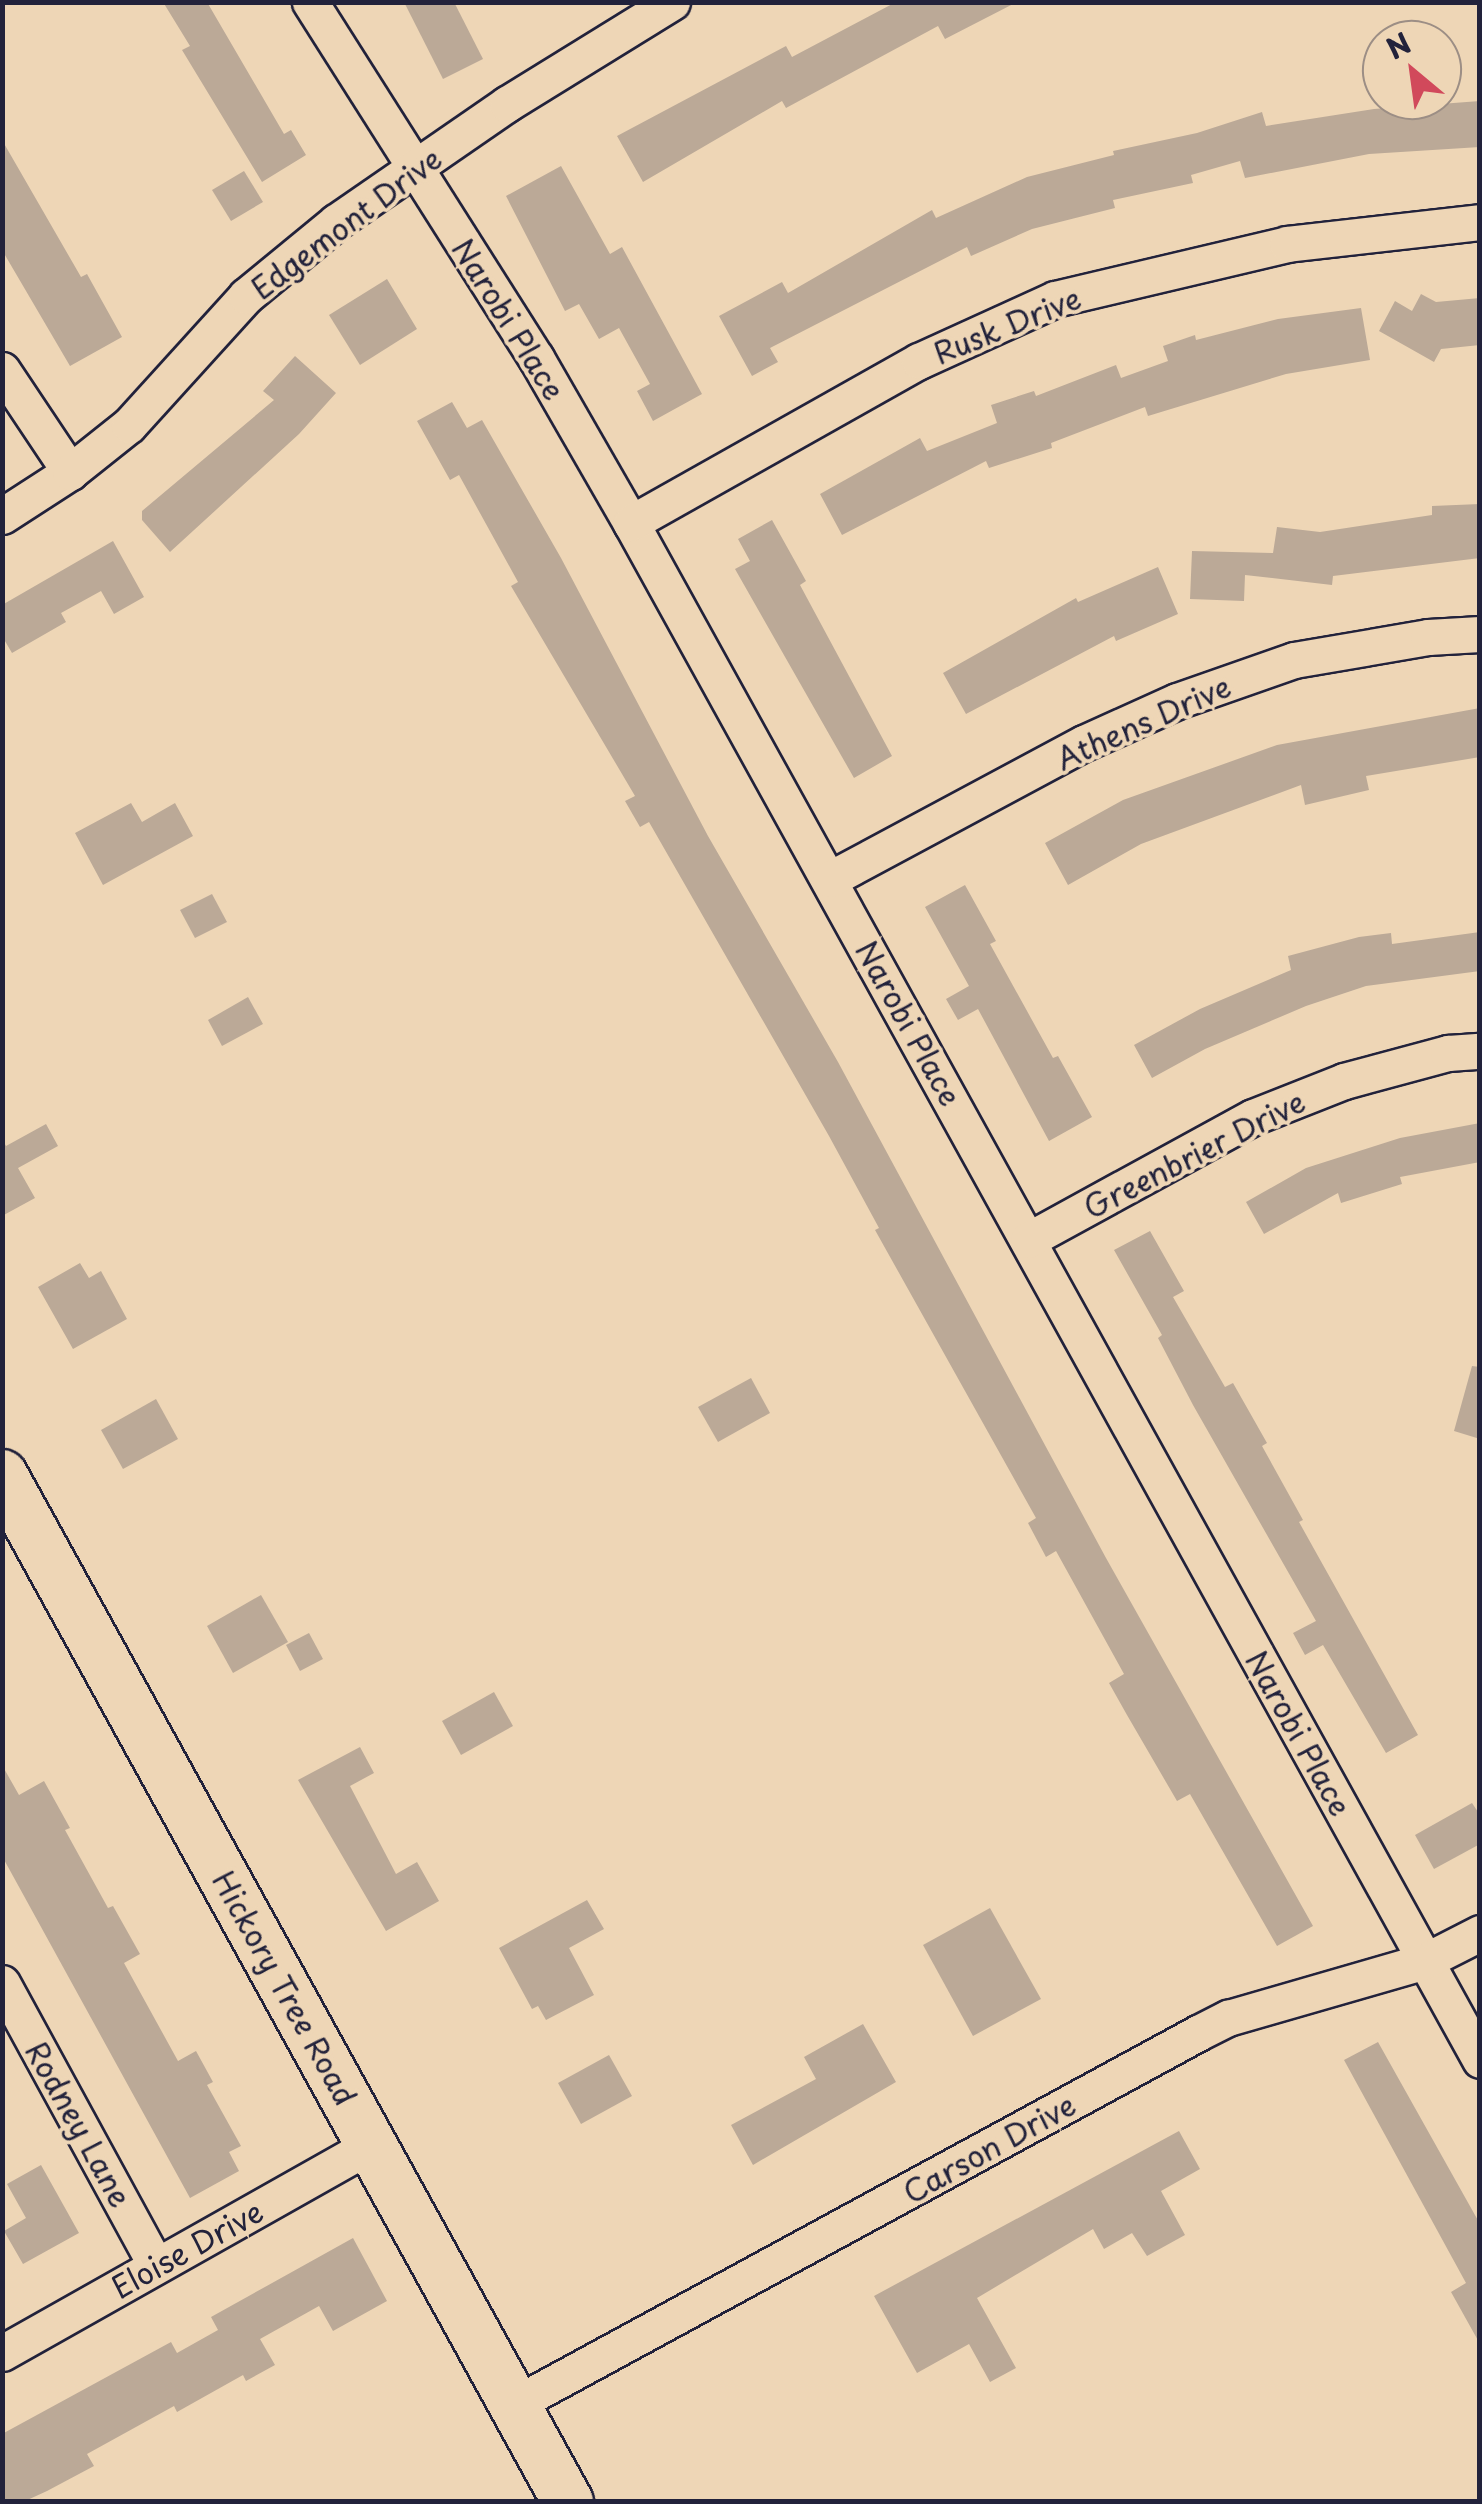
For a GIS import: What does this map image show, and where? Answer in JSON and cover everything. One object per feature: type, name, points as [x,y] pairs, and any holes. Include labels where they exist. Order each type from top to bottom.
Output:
[{"type":"street","name":"Narobi Place","points":[[310,2],[536,358],[631,523],[1480,2060]]},
{"type":"street","name":"Edgemont Drive","points":[[2,516],[70,472],[129,424],[246,296],[336,222],[507,104],[672,2]]},
{"type":"street","name":"Rusk Drive","points":[[631,523],[919,361],[1055,299],[1287,244],[1480,222]]},
{"type":"street","points":[[2,370],[70,472]]},
{"type":"street","name":"Athens Drive","points":[[830,880],[1084,743],[1177,702],[1294,660],[1428,637],[1480,634]]},
{"type":"street","name":"Greenbrier Drive","points":[[1028,1240],[1253,1117],[1344,1081],[1448,1053],[1480,1051]]},
{"type":"street","name":"Hickory Tree Road","points":[[2,1475],[568,2502]]},
{"type":"street","name":"Carson Drive","points":[[515,2404],[1228,2018],[1425,1961],[1480,1933]]},
{"type":"street","name":"Rodney Lane","points":[[2,1982],[156,2264]]},
{"type":"street","name":"Eloise Drive","points":[[2,2352],[372,2145]]},
{"type":"building","points":[[163,2],[207,2],[284,134],[291,130],[306,155],[262,182],[182,50],[190,46]]},
{"type":"building","points":[[404,2],[454,2],[483,59],[443,79]]},
{"type":"building","points":[[896,2],[1017,2],[945,39],[938,26],[786,108],[782,101],[643,182],[617,136],[786,46],[792,57]]},
{"type":"building","points":[[1480,101],[1480,147],[1369,154],[1245,178],[1240,161],[1191,175],[1193,183],[1113,200],[1115,208],[1032,229],[971,256],[967,247],[770,348],[778,362],[752,376],[719,316],[782,282],[788,293],[932,210],[936,218],[1027,177],[1114,155],[1113,151],[1197,133],[1262,112],[1266,126],[1362,111],[1362,120],[1462,120],[1462,102]]},
{"type":"building","points":[[2,140],[81,277],[87,274],[122,337],[70,366],[2,250]]},
{"type":"building","points":[[561,166],[610,254],[622,247],[702,394],[653,421],[637,391],[650,384],[619,328],[599,339],[579,304],[565,311],[506,196]]},
{"type":"building","points":[[244,171],[263,202],[231,221],[212,190]]},
{"type":"building","points":[[387,279],[417,329],[360,365],[329,315]]},
{"type":"building","points":[[1421,294],[1436,302],[1480,298],[1480,345],[1441,349],[1434,362],[1379,331],[1395,301],[1412,311]]},
{"type":"building","points":[[1361,308],[1370,360],[1286,374],[1148,416],[1145,407],[1051,443],[1052,448],[989,468],[986,461],[842,535],[820,494],[920,438],[927,451],[997,423],[991,405],[1034,391],[1036,396],[1116,365],[1121,378],[1168,361],[1163,346],[1195,335],[1196,340],[1278,319]]},
{"type":"building","points":[[295,356],[336,393],[299,434],[170,552],[142,520],[142,511],[274,400],[263,391]]},
{"type":"building","points":[[452,402],[467,428],[482,420],[561,558],[708,836],[838,1062],[1106,1558],[1313,1926],[1277,1946],[1190,1794],[1177,1801],[1127,1715],[1109,1683],[1124,1674],[1056,1551],[1046,1557],[1028,1523],[1036,1518],[875,1230],[879,1228],[829,1136],[649,822],[640,827],[625,801],[635,796],[511,586],[518,582],[459,475],[450,480],[417,421]]},
{"type":"building","points":[[1480,504],[1480,558],[1333,576],[1332,585],[1245,575],[1244,601],[1190,599],[1192,551],[1273,553],[1277,527],[1320,532],[1432,515],[1432,506]]},
{"type":"building","points":[[772,520],[806,581],[800,585],[892,756],[854,778],[735,569],[750,561],[738,539]]},
{"type":"building","points":[[113,541],[144,597],[114,614],[101,591],[61,613],[66,622],[12,653],[2,636],[2,605]]},
{"type":"building","points":[[1158,567],[1178,614],[1116,641],[1114,636],[966,714],[943,673],[1076,598],[1078,602]]},
{"type":"building","points":[[1480,708],[1480,757],[1366,776],[1369,790],[1305,805],[1301,785],[1141,844],[1068,885],[1045,843],[1123,800],[1277,745]]},
{"type":"building","points":[[131,803],[142,822],[175,803],[193,836],[103,885],[75,833]]},
{"type":"building","points":[[965,885],[996,941],[990,944],[1053,1058],[1058,1056],[1092,1117],[1049,1141],[978,1009],[958,1020],[946,999],[969,986],[925,907]]},
{"type":"building","points":[[212,894],[227,922],[195,938],[180,910]]},
{"type":"building","points":[[1480,932],[1480,971],[1366,986],[1306,1006],[1205,1049],[1152,1078],[1134,1045],[1200,1009],[1291,970],[1288,956],[1359,937],[1391,933],[1392,944]]},
{"type":"building","points":[[248,997],[263,1024],[222,1046],[208,1020]]},
{"type":"building","points":[[1480,1123],[1480,1162],[1400,1177],[1402,1184],[1341,1203],[1338,1193],[1264,1234],[1246,1202],[1306,1168],[1400,1138]]},
{"type":"building","points":[[46,1124],[58,1146],[18,1168],[35,1198],[2,1216],[2,1139],[6,1146]]},
{"type":"building","points":[[1150,1231],[1184,1291],[1173,1297],[1225,1387],[1233,1383],[1267,1443],[1262,1446],[1303,1520],[1299,1522],[1418,1735],[1386,1753],[1323,1645],[1305,1655],[1293,1633],[1316,1621],[1193,1405],[1158,1338],[1162,1335],[1114,1250]]},
{"type":"building","points":[[80,1263],[89,1278],[101,1271],[127,1319],[73,1349],[38,1287]]},
{"type":"building","points":[[1472,1366],[1480,1367],[1480,1439],[1454,1431]]},
{"type":"building","points":[[751,1378],[770,1413],[718,1442],[698,1407]]},
{"type":"building","points":[[156,1399],[178,1439],[123,1469],[101,1430]]},
{"type":"building","points":[[261,1595],[288,1642],[233,1673],[207,1626]]},
{"type":"building","points":[[309,1633],[323,1659],[300,1671],[286,1645]]},
{"type":"building","points":[[494,1692],[513,1726],[461,1755],[442,1721]]},
{"type":"building","points":[[360,1747],[374,1773],[350,1786],[396,1874],[417,1862],[439,1901],[386,1931],[298,1780]]},
{"type":"building","points":[[2,1765],[19,1795],[44,1781],[70,1828],[65,1830],[108,1908],[113,1906],[140,1954],[124,1963],[178,2061],[196,2051],[213,2082],[207,2085],[241,2146],[229,2152],[239,2171],[190,2198],[2,1856]]},
{"type":"building","points":[[1472,1803],[1480,1815],[1480,1844],[1434,1869],[1415,1835]]},
{"type":"building","points":[[587,1900],[604,1929],[569,1948],[594,1995],[546,2020],[538,2006],[532,2009],[499,1948]]},
{"type":"building","points":[[990,1908],[1041,1999],[973,2036],[923,1945]]},
{"type":"building","points":[[863,2024],[896,2082],[753,2165],[731,2125],[816,2079],[804,2057]]},
{"type":"building","points":[[1378,2042],[1480,2224],[1480,2344],[1451,2292],[1466,2283],[1344,2060]]},
{"type":"building","points":[[609,2055],[632,2096],[581,2124],[558,2083]]},
{"type":"building","points":[[1179,2131],[1200,2169],[1161,2191],[1185,2235],[1147,2256],[1132,2233],[1104,2249],[1093,2229],[977,2298],[1016,2368],[990,2382],[969,2344],[917,2373],[874,2296]]},
{"type":"building","points":[[41,2165],[79,2233],[23,2264],[4,2231],[26,2218],[7,2184]]},
{"type":"building","points":[[353,2238],[387,2301],[333,2331],[319,2306],[260,2339],[275,2365],[246,2381],[243,2375],[177,2412],[174,2406],[87,2454],[94,2466],[47,2491],[23,2502],[2,2502],[2,2434],[171,2342],[177,2353],[218,2330],[211,2317]]}]
